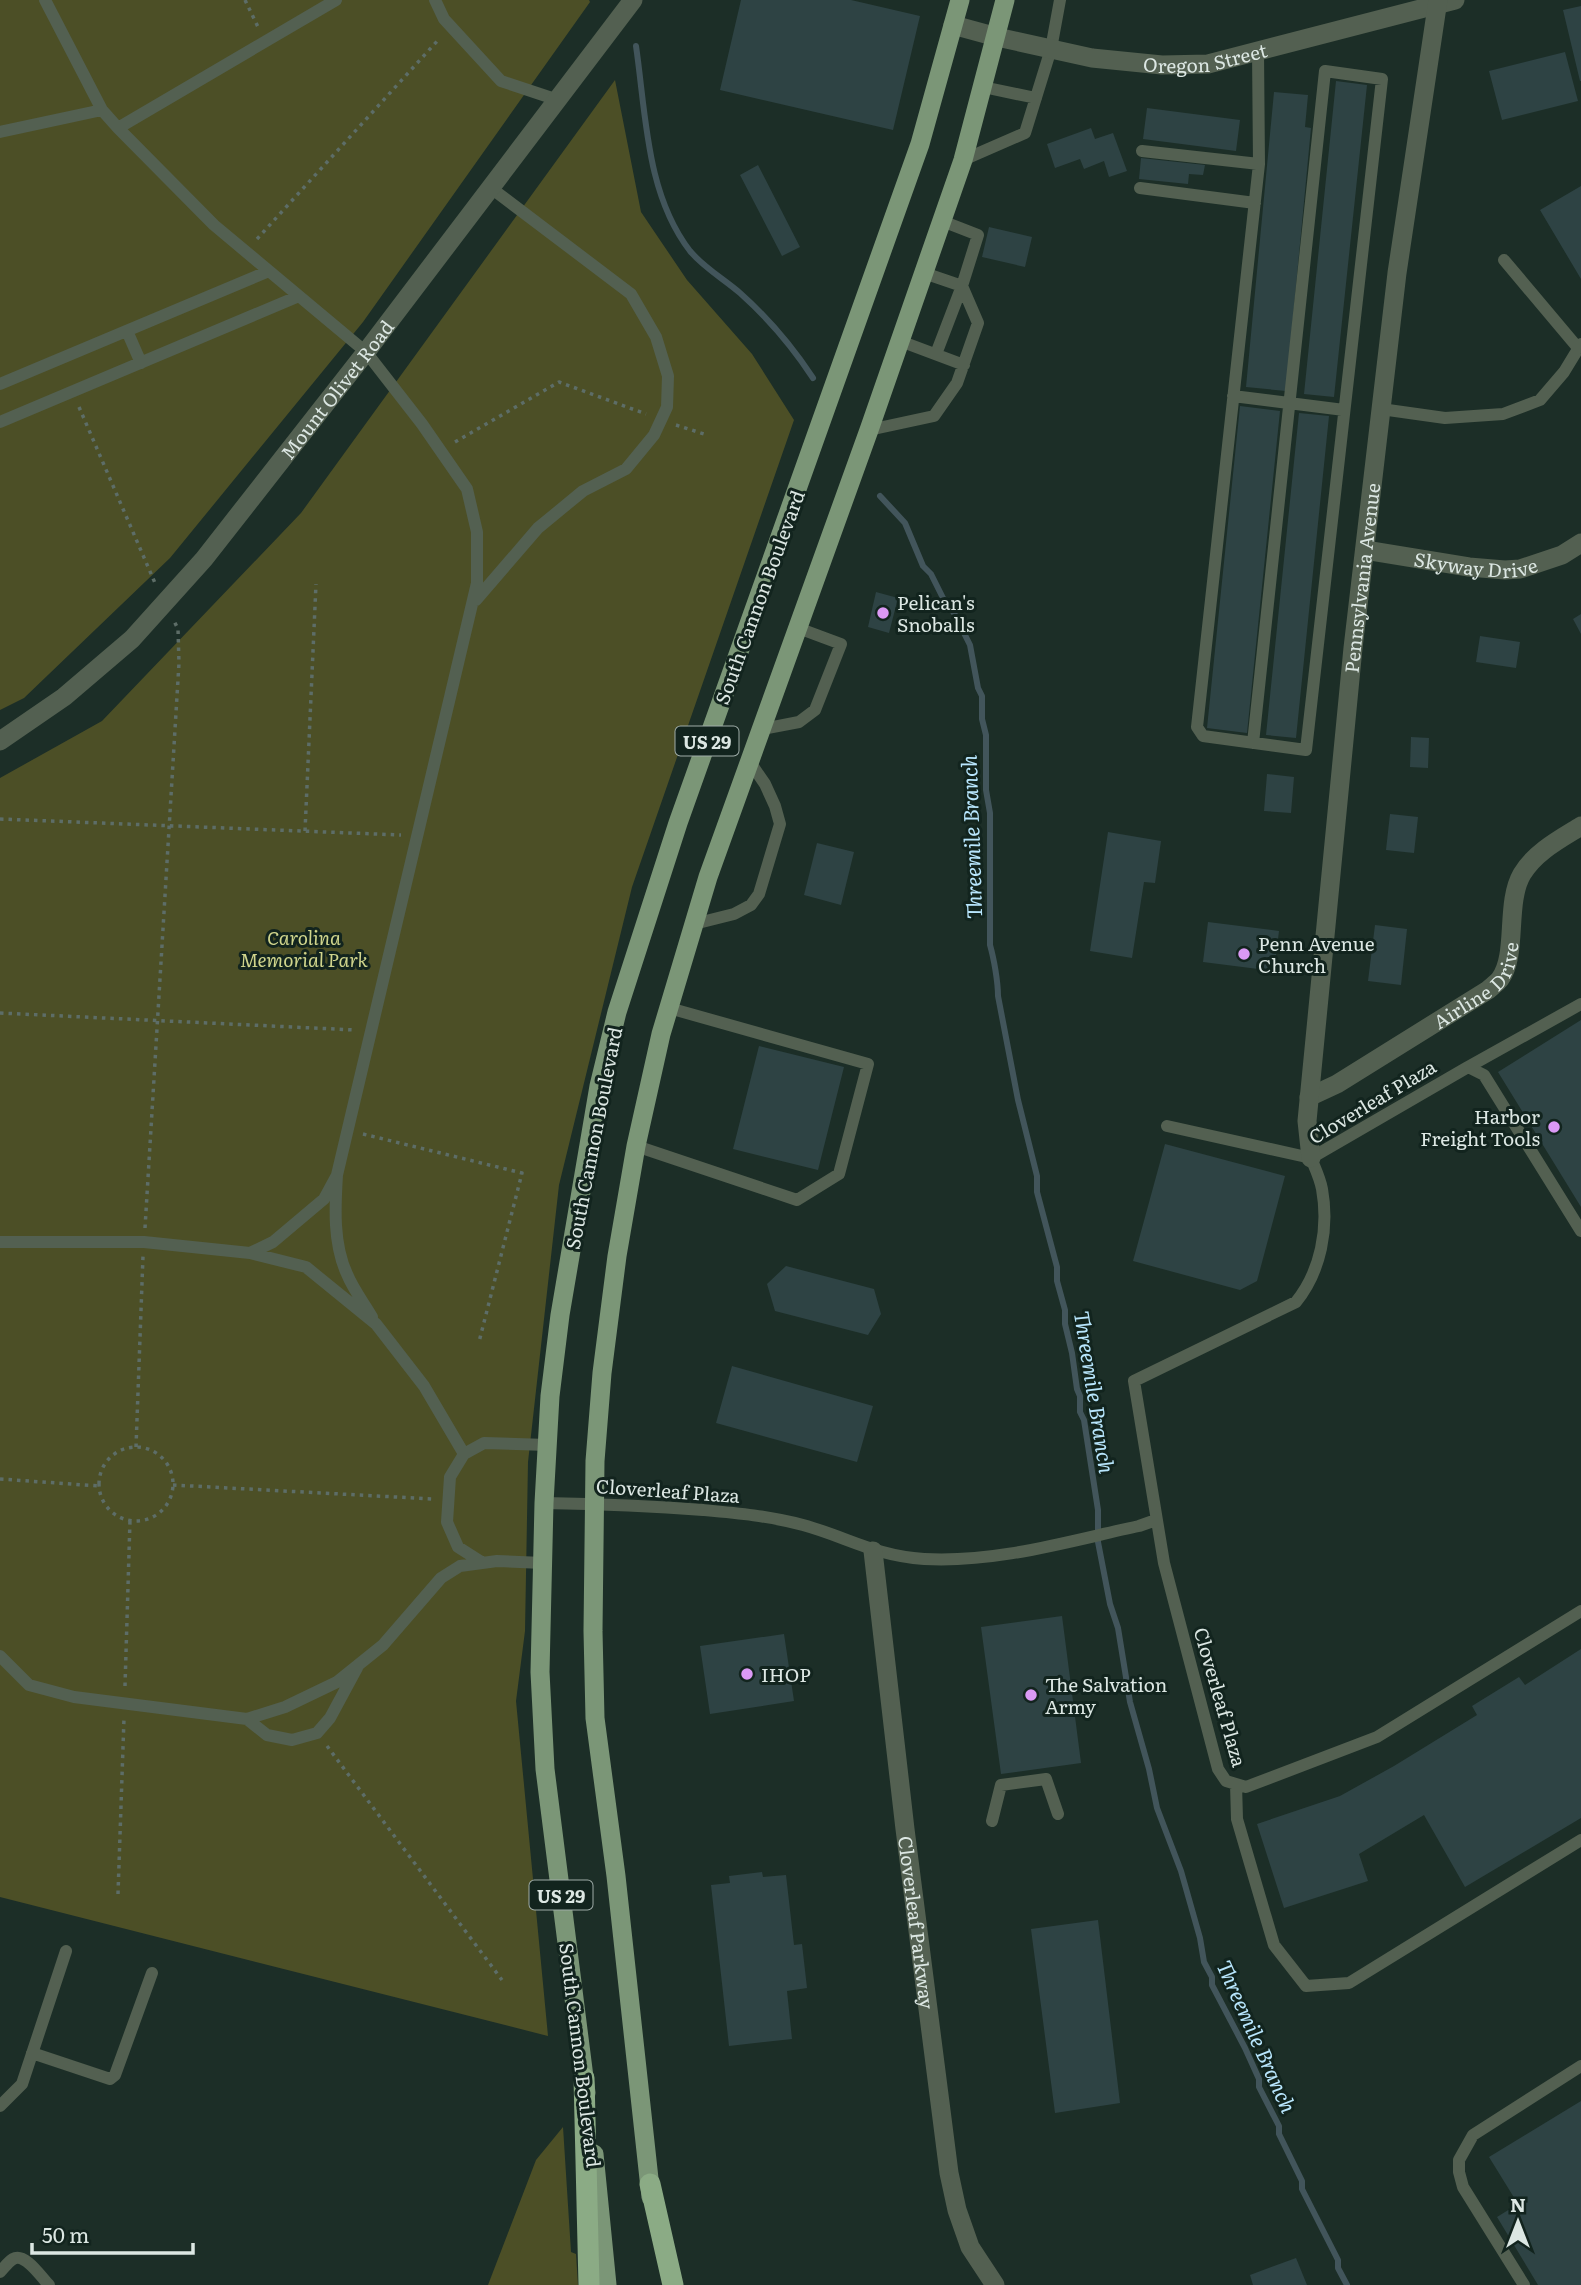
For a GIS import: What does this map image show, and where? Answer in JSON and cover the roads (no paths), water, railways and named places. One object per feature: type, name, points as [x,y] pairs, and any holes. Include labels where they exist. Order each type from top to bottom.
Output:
[{"type":"highway","points":[[584,2078],[589,2285]]},
{"type":"highway","points":[[650,2184],[673,2285]]},
{"type":"main road","name":"South Cannon Boulevard","points":[[607,2285],[542,1734],[540,1672],[544,1503],[550,1396],[560,1315],[599,1087],[617,1012],[678,823],[920,144],[960,0]]},
{"type":"main road","name":"US 29","points":[[662,2285],[617,1875],[595,1718],[595,1461],[617,1256],[636,1146],[661,1034],[708,877],[963,160],[1005,0]]},
{"type":"street","name":"Mount Olivet Road","points":[[0,741],[64,697],[132,639],[204,559],[366,352],[633,0]]},
{"type":"street","name":"Oregon Street","points":[[953,25],[1092,58],[1163,65],[1208,64],[1443,2]]},
{"type":"street","name":"Pennsylvania Avenue","points":[[1311,1158],[1307,1121],[1353,648],[1397,273],[1443,2]]},
{"type":"street","name":"Skyway Drive","points":[[1365,550],[1469,567],[1505,570],[1520,569],[1562,555],[1581,543]]},
{"type":"street","name":"Airline Drive","points":[[1309,1097],[1337,1084],[1488,990],[1501,978],[1507,961],[1514,898],[1521,874],[1550,845],[1581,826]]},
{"type":"street","name":"Cloverleaf Parkway","points":[[873,1551],[949,2173],[957,2210],[970,2247],[995,2285]]},
{"type":"lane","points":[[45,0],[102,110],[214,225],[366,352],[441,450],[467,489],[477,532],[477,583],[347,1130],[337,1175],[335,1209],[338,1244],[346,1273],[376,1324],[424,1386],[464,1454]]},
{"type":"lane","points":[[118,128],[336,0]]},
{"type":"lane","points":[[435,0],[444,19],[501,82],[558,100]]},
{"type":"lane","points":[[963,160],[1025,133],[1051,49],[1060,0]]},
{"type":"lane","points":[[1253,743],[1325,71],[1382,79],[1306,750],[1253,743],[1203,736],[1197,727],[1259,164],[1258,51]]},
{"type":"lane","points":[[983,87],[1036,98]]},
{"type":"lane","points":[[0,132],[102,110]]},
{"type":"lane","points":[[1142,151],[1259,164]]},
{"type":"lane","points":[[472,604],[538,528],[583,491],[626,469],[654,435],[667,407],[668,376],[656,337],[631,294],[491,187]]},
{"type":"lane","points":[[1140,188],[1255,203]]},
{"type":"lane","points":[[936,354],[978,235],[942,221]]},
{"type":"lane","points":[[1381,409],[1445,418],[1503,414],[1540,400],[1564,372],[1580,346],[1504,260]]},
{"type":"lane","points":[[0,384],[269,271]]},
{"type":"lane","points":[[869,430],[934,416],[957,383],[964,365],[978,323],[962,286],[923,273]]},
{"type":"lane","points":[[1,418],[73,392],[299,296]]},
{"type":"lane","points":[[127,331],[141,363]]},
{"type":"lane","points":[[900,341],[964,365]]},
{"type":"lane","points":[[1233,396],[1344,410]]},
{"type":"lane","points":[[762,729],[799,722],[815,710],[841,644],[798,628]]},
{"type":"lane","points":[[694,924],[734,914],[751,905],[759,894],[780,824],[770,795],[750,762]]},
{"type":"lane","points":[[1468,1067],[1581,1004]]},
{"type":"lane","points":[[636,1146],[797,1200],[839,1174],[868,1064],[669,1008]]},
{"type":"lane","name":"Cloverleaf Plaza","points":[[1581,1231],[1484,1075],[1468,1067],[1311,1158],[1322,1186],[1325,1210],[1321,1255],[1309,1286],[1296,1303],[1133,1381],[1164,1563],[1218,1769],[1226,1781],[1246,1787],[1377,1737],[1581,1611]]},
{"type":"lane","points":[[1167,1126],[1311,1158]]},
{"type":"lane","points":[[250,1253],[273,1242],[324,1199],[337,1175]]},
{"type":"lane","points":[[1,1240],[144,1242],[250,1253],[306,1267],[376,1324]]},
{"type":"lane","points":[[483,1563],[458,1547],[447,1522],[450,1478],[464,1454],[484,1443],[548,1445]]},
{"type":"lane","name":"Cloverleaf Plaza","points":[[544,1503],[637,1505],[748,1514],[803,1525],[895,1557],[928,1559],[1013,1553],[1156,1520]]},
{"type":"lane","points":[[0,1656],[29,1685],[74,1697],[247,1719],[285,1707],[337,1682],[383,1645],[441,1578],[460,1566],[497,1561],[543,1563]]},
{"type":"lane","points":[[247,1719],[267,1735],[292,1740],[317,1733],[330,1718],[360,1663]]},
{"type":"lane","points":[[992,1821],[1001,1785],[1046,1780],[1058,1814]]},
{"type":"lane","points":[[1236,1784],[1237,1819],[1274,1945],[1307,1986],[1349,1983],[1581,1840]]},
{"type":"lane","points":[[0,2106],[22,2084],[65,1951]]},
{"type":"lane","points":[[33,2053],[110,2079],[115,2076],[152,1973]]},
{"type":"lane","points":[[1524,2285],[1463,2187],[1459,2160],[1473,2135],[1581,2066]]},
{"type":"lane","points":[[0,2272],[14,2258],[20,2257],[49,2285]]},
{"type":"waterway","name":"Threemile Branch","points":[[636,46],[650,153],[664,204],[675,229],[696,257],[770,322],[813,378]]},
{"type":"waterway","name":"Threemile Branch","points":[[880,496],[905,523],[923,566],[931,574],[954,613],[970,645],[982,696],[982,719],[986,735],[986,790],[990,813],[990,945],[998,996],[1018,1100],[1037,1176],[1037,1192],[1057,1267],[1057,1281],[1065,1310],[1065,1324],[1080,1396],[1080,1412],[1084,1420],[1098,1510],[1098,1542],[1110,1604],[1118,1628],[1130,1702],[1157,1808],[1181,1871],[1212,1985],[1259,2079],[1259,2087],[1279,2126],[1279,2134],[1302,2181],[1302,2189],[1338,2260],[1338,2268],[1347,2285]]},
{"type":"place","name":"Pelican's Snoballs","points":[[883,613]]},
{"type":"place","name":"Penn Avenue Church","points":[[1244,954]]},
{"type":"place","name":"Harbor Freight Tools","points":[[1554,1127]]},
{"type":"place","name":"IHOP","points":[[747,1674]]},
{"type":"place","name":"The Salvation Army","points":[[1031,1695]]},
{"type":"park label","name":"Carolina Memorial Park","points":[[304,948]]}]
